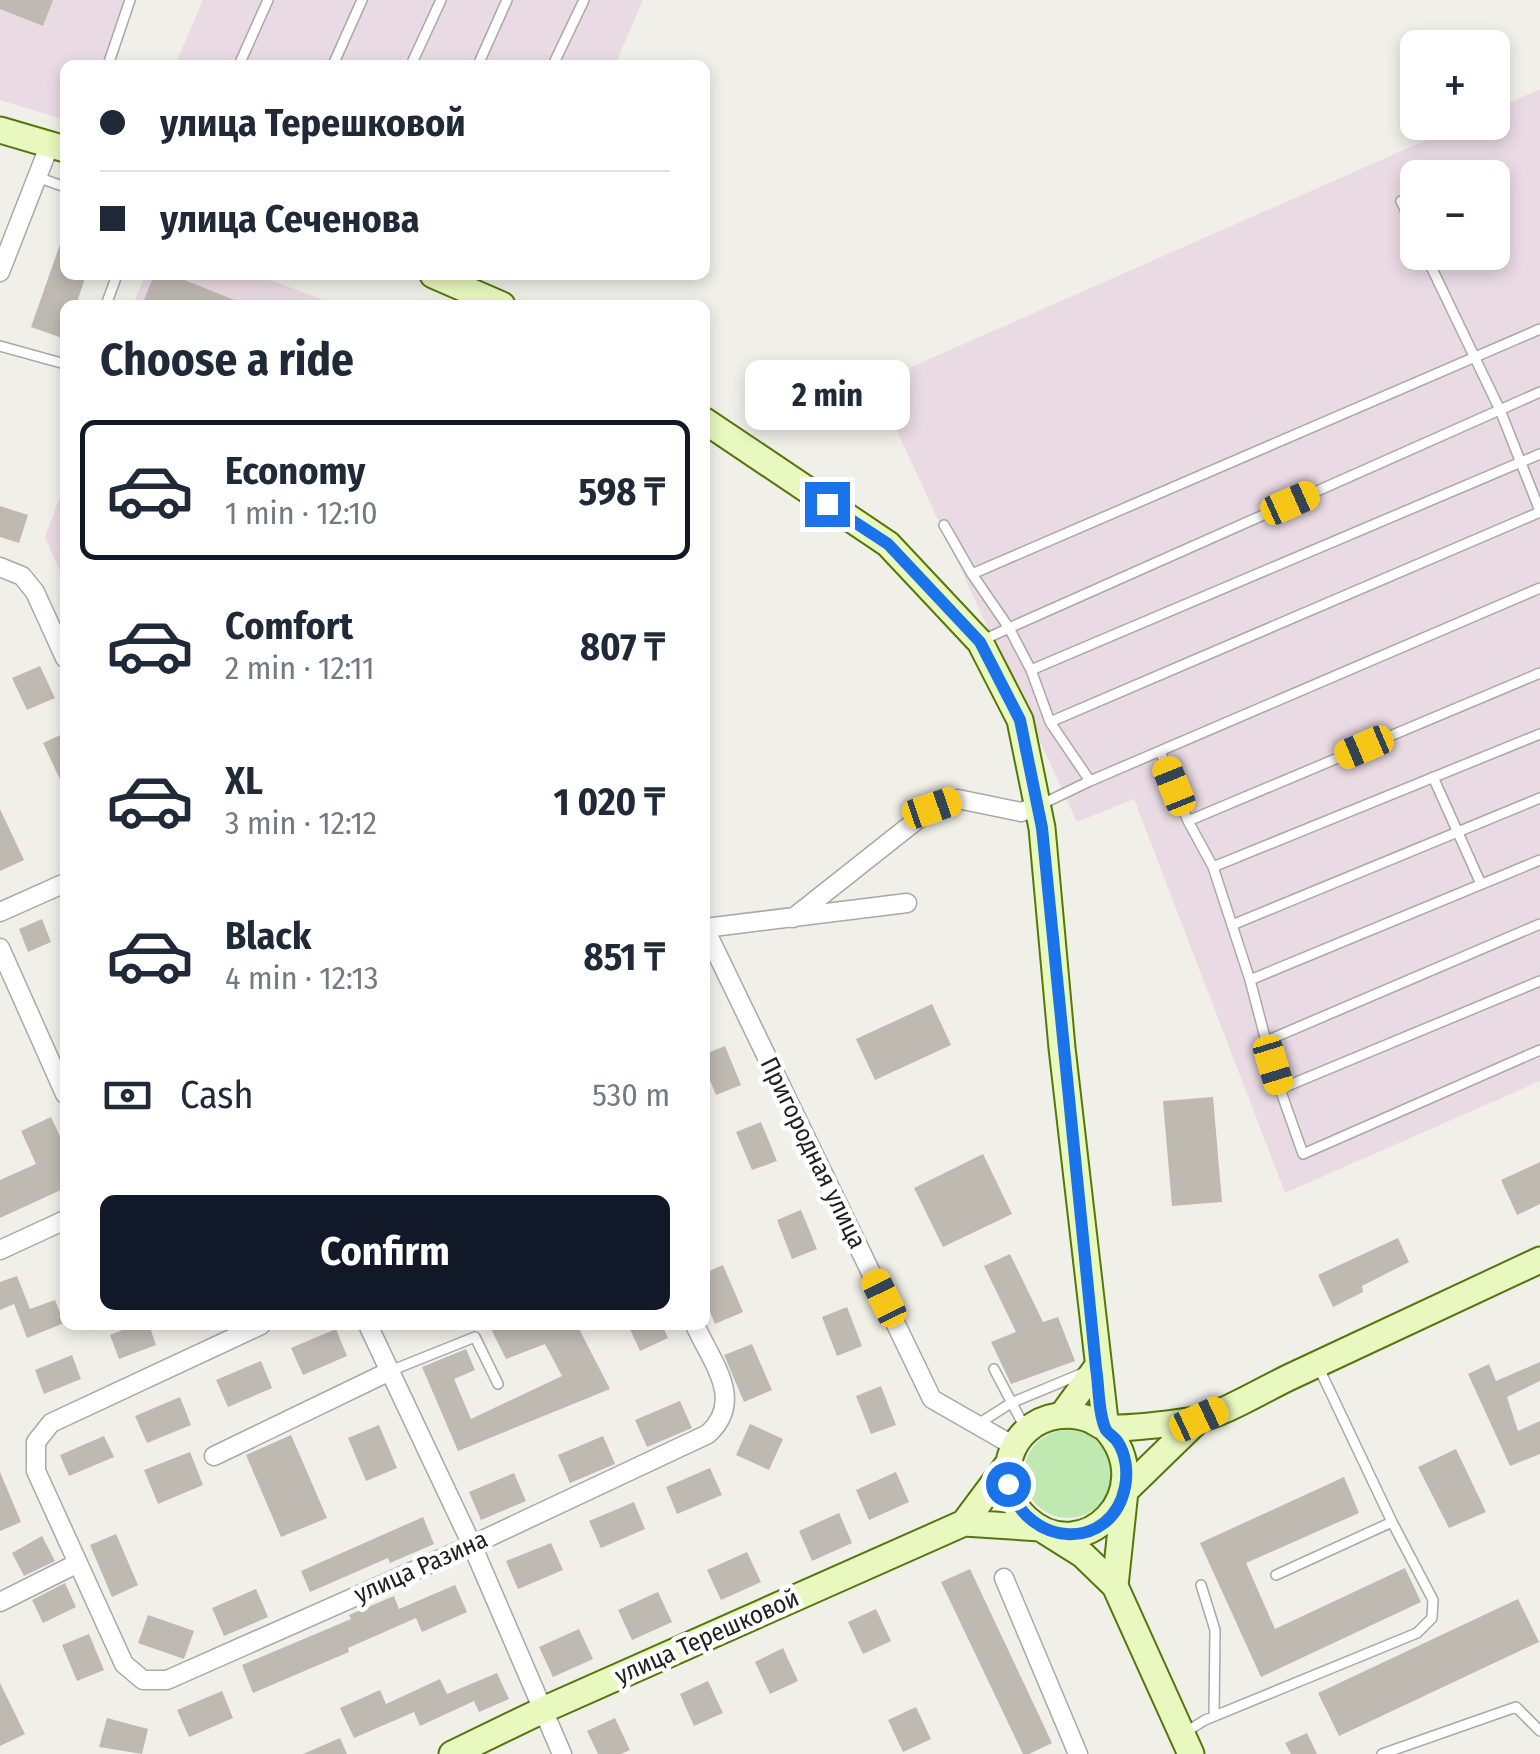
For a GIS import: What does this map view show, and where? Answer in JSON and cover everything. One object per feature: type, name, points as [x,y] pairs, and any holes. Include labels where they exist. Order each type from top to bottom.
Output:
[{"type":"street","points":[[0,130],[58,146],[37,177],[0,272]]},
{"type":"street","points":[[451,280],[492,300]]},
{"type":"street","points":[[710,425],[888,544],[980,642],[1020,720],[1038,806],[1096,1368],[1106,1429],[1124,1457],[1125,1490],[1115,1586]]},
{"type":"street","points":[[0,567],[22,576],[35,592],[60,647]]},
{"type":"street","points":[[793,918],[932,808],[958,799],[1021,812],[1038,806]]},
{"type":"street","points":[[0,912],[60,885]]},
{"type":"street","points":[[710,928],[907,903]]},
{"type":"street","name":"Пригородная улица","points":[[710,939],[932,1399],[1016,1447]]},
{"type":"street","points":[[0,948],[60,1083]]},
{"type":"street","points":[[0,1250],[60,1222]]},
{"type":"street","name":"улица Терешковой","points":[[452,1754],[964,1523],[1040,1528],[1057,1534],[1092,1529],[1106,1520],[1125,1490],[1199,1419],[1539,1262]]},
{"type":"street","name":"улица Разина","points":[[250,1330],[51,1422],[36,1442],[36,1471],[124,1664],[132,1674],[154,1681],[167,1680],[472,1546],[708,1434],[725,1414],[727,1394],[697,1330]]},
{"type":"street","points":[[370,1330],[472,1546],[562,1754]]},
{"type":"street","points":[[1096,1368],[1062,1415],[1042,1420],[1016,1447],[1008,1484],[1025,1517],[1083,1555],[1115,1586],[1186,1744]]},
{"type":"street","points":[[214,1456],[390,1371]]},
{"type":"street","name":"улица Терешковой","points":[[1062,1415],[1092,1420],[1106,1429],[1199,1419]]},
{"type":"street","name":"улица Терешковой","points":[[964,1523],[1016,1447]]},
{"type":"street","points":[[0,1602],[76,1564]]},
{"type":"street","points":[[1004,1578],[1078,1754]]},
{"type":"lane","points":[[110,60],[130,0]]},
{"type":"lane","points":[[241,60],[268,0]]},
{"type":"lane","points":[[336,60],[362,0]]},
{"type":"lane","points":[[413,60],[440,0]]},
{"type":"lane","points":[[480,60],[508,0]]},
{"type":"lane","points":[[555,60],[584,0]]},
{"type":"lane","points":[[37,177],[60,185]]},
{"type":"lane","points":[[1050,722],[1540,512],[1500,410],[1432,270]]},
{"type":"lane","points":[[972,574],[1540,329]]},
{"type":"lane","points":[[0,346],[60,363]]},
{"type":"lane","points":[[980,642],[1540,392]]},
{"type":"lane","points":[[1030,670],[1540,454]]},
{"type":"lane","points":[[944,525],[1010,628],[1050,722],[1090,782]]},
{"type":"lane","points":[[1038,806],[1540,588]]},
{"type":"lane","points":[[1188,821],[1540,673]]},
{"type":"lane","points":[[1212,867],[1540,734]]},
{"type":"lane","points":[[1160,751],[1188,821],[1212,867],[1303,1154],[1540,1050]]},
{"type":"lane","points":[[1434,778],[1481,884]]},
{"type":"lane","points":[[1232,925],[1540,798]]},
{"type":"lane","points":[[1250,980],[1540,860]]},
{"type":"lane","points":[[1266,1041],[1540,924]]},
{"type":"lane","points":[[1280,1089],[1540,980]]},
{"type":"lane","points":[[390,1371],[475,1337],[498,1384]]},
{"type":"lane","points":[[1186,1744],[1214,1716],[1417,1634],[1432,1618],[1433,1600],[1317,1364]]},
{"type":"lane","points":[[978,1424],[1011,1403],[1096,1368]]},
{"type":"lane","points":[[994,1369],[1011,1403],[1016,1447]]},
{"type":"lane","points":[[1276,1575],[1392,1522]]},
{"type":"lane","points":[[1201,1586],[1214,1630],[1214,1716]]},
{"type":"lane","points":[[1382,1754],[1516,1706],[1540,1732]]},
{"type":"shaded area","points":[[0,0],[136,0],[117,60],[60,60],[60,118],[0,100]]},
{"type":"shaded area","points":[[203,0],[643,0],[617,60],[177,60]]},
{"type":"shaded area","points":[[1540,89],[1540,1081],[1285,1193],[1134,799],[1077,822],[875,383],[1426,140],[1510,140],[1510,102]]},
{"type":"shaded area","points":[[143,280],[270,280],[324,300],[135,300]]},
{"type":"shaded area","points":[[60,497],[60,572],[45,537]]},
{"type":"green space","points":[[1068,1430],[1099,1443],[1112,1474],[1099,1505],[1068,1518],[1037,1505],[1024,1474],[1037,1443]]},
{"type":"building","points":[[0,0],[53,0],[43,26],[0,9]]},
{"type":"building","points":[[60,245],[60,280],[84,280],[78,300],[60,300],[60,337],[31,327]]},
{"type":"building","points":[[152,280],[184,280],[234,300],[144,300]]},
{"type":"building","points":[[0,506],[28,515],[19,543],[0,537]]},
{"type":"building","points":[[40,666],[55,698],[27,710],[12,678]]},
{"type":"building","points":[[60,735],[60,779],[43,743]]},
{"type":"building","points":[[0,809],[24,860],[0,871]]},
{"type":"building","points":[[42,919],[51,942],[28,952],[19,929]]},
{"type":"building","points":[[932,1004],[951,1045],[875,1080],[856,1039]]},
{"type":"building","points":[[725,1046],[741,1085],[716,1095],[710,1080],[710,1052]]},
{"type":"building","points":[[1213,1097],[1222,1202],[1172,1206],[1163,1101]]},
{"type":"building","points":[[51,1117],[60,1136],[60,1190],[0,1218],[0,1180],[36,1164],[21,1131]]},
{"type":"building","points":[[761,1122],[777,1161],[752,1170],[736,1132]]},
{"type":"building","points":[[983,1154],[1012,1214],[943,1247],[914,1188]]},
{"type":"building","points":[[1540,1162],[1540,1204],[1517,1215],[1501,1180]]},
{"type":"building","points":[[801,1210],[817,1249],[792,1259],[777,1220]]},
{"type":"building","points":[[1398,1238],[1409,1262],[1362,1286],[1363,1292],[1333,1307],[1318,1275]]},
{"type":"building","points":[[1010,1254],[1043,1322],[1058,1317],[1075,1361],[1011,1384],[991,1342],[1016,1332],[984,1266]]},
{"type":"building","points":[[723,1265],[743,1312],[715,1324],[710,1312],[710,1271]]},
{"type":"building","points":[[17,1276],[30,1309],[55,1300],[60,1325],[27,1338],[14,1304],[0,1310],[0,1282]]},
{"type":"building","points":[[847,1307],[862,1346],[837,1356],[822,1317]]},
{"type":"building","points":[[123,1330],[151,1330],[156,1345],[119,1359],[110,1335]]},
{"type":"building","points":[[336,1330],[347,1356],[303,1375],[291,1348]]},
{"type":"building","points":[[492,1330],[580,1330],[610,1389],[458,1451],[422,1367],[466,1349],[475,1370],[454,1379],[471,1419],[562,1376],[545,1344],[506,1359]]},
{"type":"building","points":[[630,1330],[664,1330],[668,1338],[640,1351]]},
{"type":"building","points":[[752,1344],[772,1390],[744,1402],[724,1355]]},
{"type":"building","points":[[72,1355],[81,1379],[44,1394],[35,1370]]},
{"type":"building","points":[[261,1361],[272,1388],[228,1407],[216,1380]]},
{"type":"building","points":[[1540,1362],[1540,1381],[1507,1397],[1518,1431],[1540,1421],[1540,1454],[1510,1466],[1468,1374],[1489,1364],[1496,1381]]},
{"type":"building","points":[[881,1386],[896,1425],[871,1434],[856,1396]]},
{"type":"building","points":[[180,1397],[191,1425],[147,1443],[135,1416]]},
{"type":"building","points":[[680,1401],[692,1428],[647,1447],[635,1420]]},
{"type":"building","points":[[750,1424],[783,1439],[769,1470],[736,1455]]},
{"type":"building","points":[[379,1425],[397,1468],[366,1481],[348,1438]]},
{"type":"building","points":[[291,1435],[327,1518],[281,1537],[246,1455]]},
{"type":"building","points":[[104,1436],[114,1457],[69,1476],[60,1455]]},
{"type":"building","points":[[603,1436],[615,1464],[570,1483],[558,1455]]},
{"type":"building","points":[[1456,1449],[1486,1512],[1449,1528],[1418,1467]]},
{"type":"building","points":[[190,1452],[203,1485],[158,1504],[144,1470]]},
{"type":"building","points":[[710,1468],[722,1495],[677,1514],[666,1487]]},
{"type":"building","points":[[0,1472],[21,1522],[0,1531]]},
{"type":"building","points":[[896,1472],[909,1502],[869,1520],[856,1490]]},
{"type":"building","points":[[514,1473],[526,1501],[481,1520],[469,1492]]},
{"type":"building","points":[[1344,1477],[1359,1513],[1246,1563],[1275,1629],[1405,1568],[1421,1602],[1261,1677],[1200,1543]]},
{"type":"building","points":[[634,1502],[645,1529],[601,1548],[589,1521]]},
{"type":"building","points":[[839,1513],[852,1543],[812,1561],[799,1531]]},
{"type":"building","points":[[423,1517],[434,1544],[390,1563],[388,1558],[310,1592],[301,1571]]},
{"type":"building","points":[[116,1534],[138,1585],[112,1597],[90,1545]]},
{"type":"building","points":[[42,1536],[55,1561],[24,1576],[12,1553]]},
{"type":"building","points":[[551,1543],[563,1570],[518,1589],[506,1561]]},
{"type":"building","points":[[747,1552],[761,1582],[721,1600],[707,1570]]},
{"type":"building","points":[[970,1569],[1052,1743],[1029,1754],[1023,1754],[941,1582]]},
{"type":"building","points":[[65,1583],[76,1607],[43,1623],[32,1600]]},
{"type":"building","points":[[455,1585],[467,1612],[422,1632],[416,1618],[253,1693],[242,1665],[351,1619],[349,1615],[394,1596],[399,1609]]},
{"type":"building","points":[[256,1589],[268,1617],[224,1636],[212,1608]]},
{"type":"building","points":[[658,1592],[672,1622],[632,1640],[618,1610]]},
{"type":"building","points":[[1518,1599],[1539,1642],[1339,1736],[1318,1693]]},
{"type":"building","points":[[876,1609],[891,1641],[863,1654],[848,1622]]},
{"type":"building","points":[[148,1615],[194,1631],[184,1659],[138,1643]]},
{"type":"building","points":[[579,1629],[593,1659],[553,1677],[539,1647]]},
{"type":"building","points":[[89,1634],[104,1670],[77,1681],[62,1645]]},
{"type":"building","points":[[783,1648],[798,1681],[770,1694],[755,1662]]},
{"type":"building","points":[[497,1673],[509,1699],[479,1712],[474,1701],[420,1726],[414,1712],[354,1738],[340,1708],[380,1690],[386,1704],[440,1679],[447,1694]]},
{"type":"building","points":[[708,1681],[723,1713],[694,1726],[680,1694]]},
{"type":"building","points":[[0,1683],[25,1734],[0,1746]]},
{"type":"building","points":[[222,1691],[233,1718],[189,1737],[177,1710]]},
{"type":"building","points":[[916,1707],[931,1739],[903,1752],[888,1720]]},
{"type":"building","points":[[107,1718],[148,1729],[142,1754],[99,1747]]},
{"type":"building","points":[[615,1718],[630,1750],[598,1754],[587,1731]]},
{"type":"building","points":[[1307,1733],[1317,1754],[1291,1754],[1285,1743]]},
{"type":"building","points":[[340,1738],[347,1754],[303,1754]]},
{"type":"route","points":[[827,504],[888,544],[980,642],[1020,720],[1042,828],[1096,1368],[1106,1429],[1124,1457],[1127,1474],[1118,1506],[1106,1520],[1074,1534],[1057,1534],[1025,1517],[1008,1484]]}]
